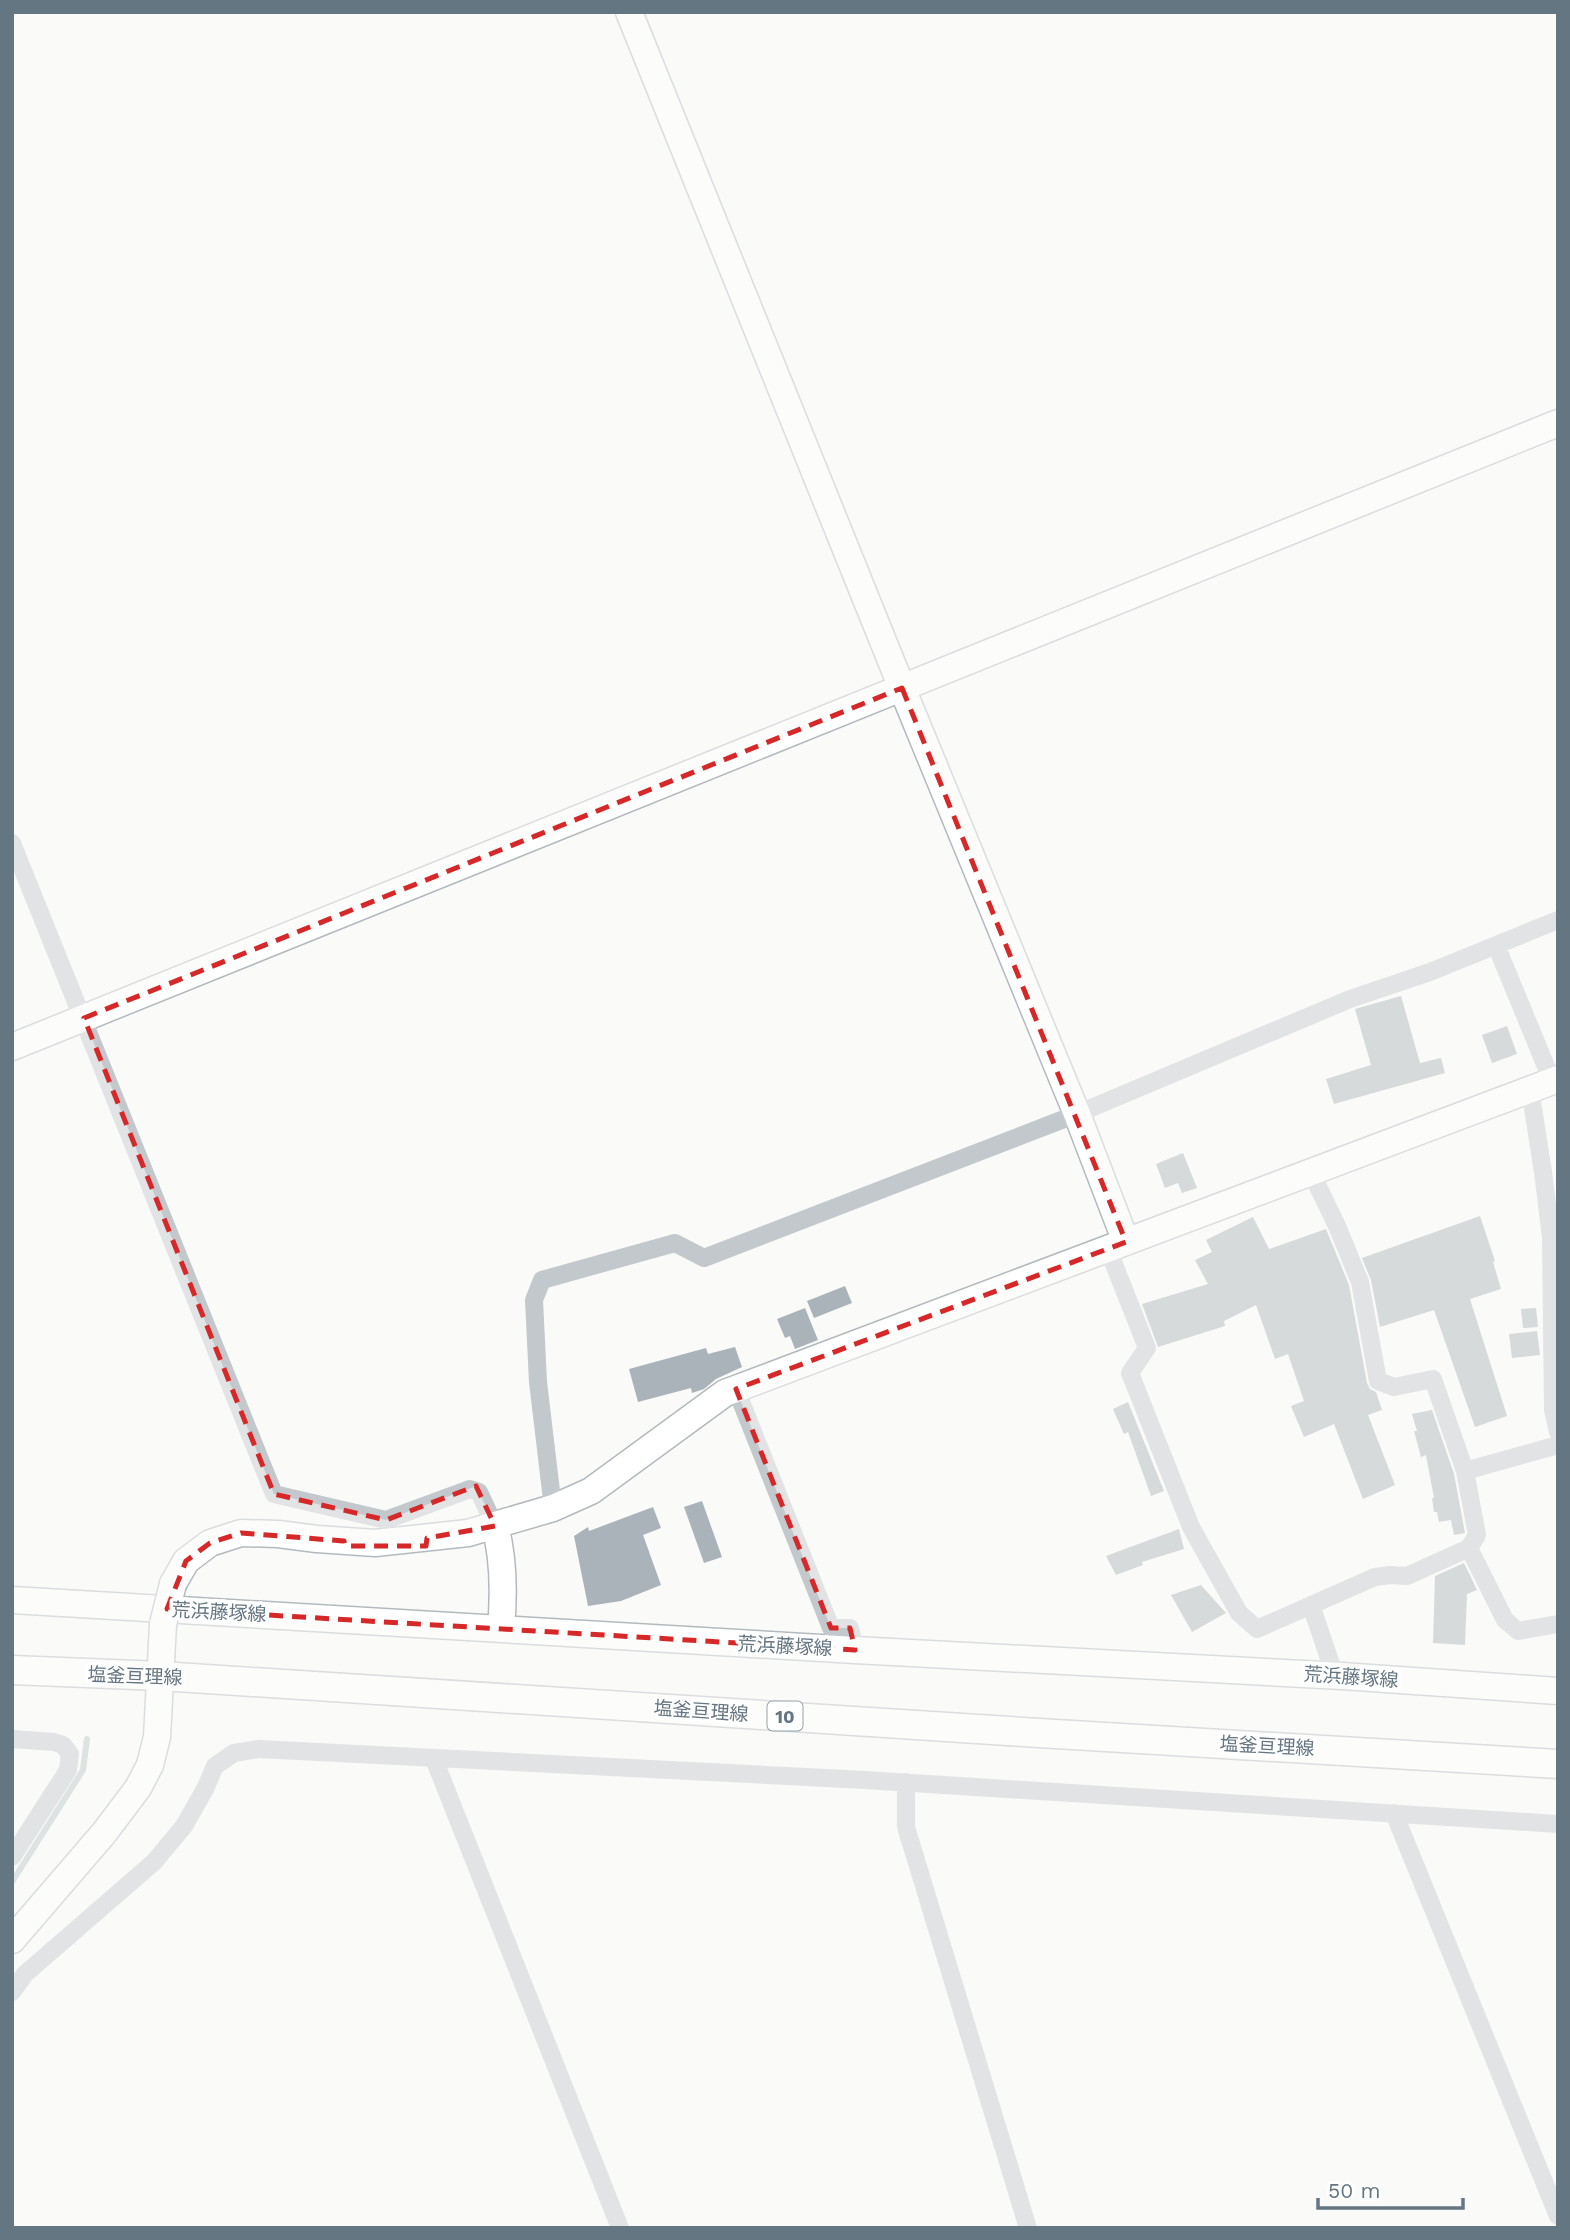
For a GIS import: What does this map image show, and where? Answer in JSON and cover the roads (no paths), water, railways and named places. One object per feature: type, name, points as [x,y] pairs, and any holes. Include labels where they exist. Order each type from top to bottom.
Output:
[{"type":"main road","name":"塩釜亘理線","points":[[12,1670],[161,1676],[1053,1734],[1558,1763]]},
{"type":"street","points":[[629,12],[1077,1114],[1147,1348],[1130,1373],[1191,1527],[1239,1614],[1257,1629],[1375,1577],[1407,1576],[1469,1549],[1477,1535],[1465,1471],[1433,1378],[1394,1387],[1378,1381],[1360,1282],[1338,1226],[1311,1172]]},
{"type":"street","points":[[12,1047],[1558,423]]},
{"type":"street","points":[[12,843],[274,1494],[386,1520],[470,1489],[479,1492],[495,1526],[503,1573],[501,1628]]},
{"type":"street","points":[[553,1508],[538,1382],[534,1300],[542,1280],[675,1243],[704,1258],[1077,1114],[1350,999],[1430,972],[1558,920]]},
{"type":"street","points":[[1496,946],[1546,1083],[1543,1172],[1550,1237],[1553,1410],[1558,1432]]},
{"type":"street","points":[[12,1940],[104,1833],[138,1788],[150,1765],[157,1737],[163,1624],[173,1584],[186,1562],[211,1544],[242,1533],[375,1543],[468,1533],[553,1508],[591,1490],[725,1393],[1546,1083]]},
{"type":"street","points":[[736,1389],[831,1628],[850,1628],[855,1650]]},
{"type":"street","points":[[1465,1471],[1558,1445]]},
{"type":"street","points":[[1469,1549],[1505,1620],[1518,1631],[1558,1624]]},
{"type":"street","name":"荒浜藤塚線","points":[[12,1600],[1558,1691]]},
{"type":"street","points":[[1311,1605],[1335,1676]]},
{"type":"street","points":[[12,1740],[54,1742],[63,1745],[70,1754],[68,1770],[12,1857]]},
{"type":"street","points":[[12,1992],[25,1975],[154,1862],[184,1826],[215,1766],[234,1753],[259,1749],[906,1782],[1558,1824]]},
{"type":"street","points":[[434,1759],[620,2228]]},
{"type":"street","points":[[906,1782],[906,1827],[1028,2228]]},
{"type":"street","points":[[1394,1812],[1558,2216]]},
{"type":"waterway","points":[[12,1882],[83,1770],[87,1739]]}]
